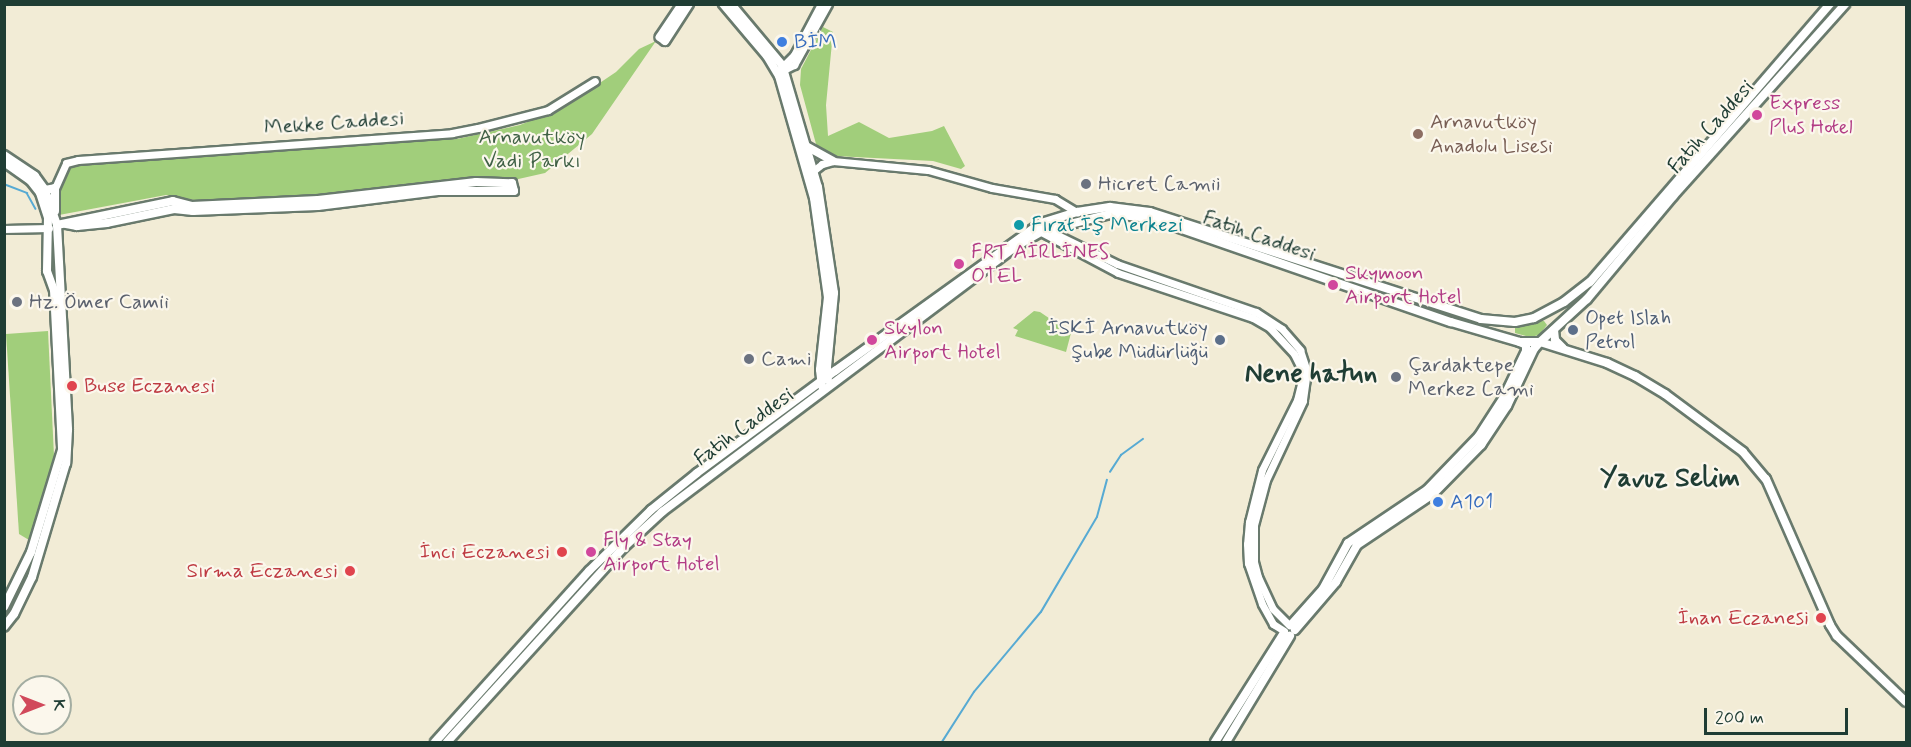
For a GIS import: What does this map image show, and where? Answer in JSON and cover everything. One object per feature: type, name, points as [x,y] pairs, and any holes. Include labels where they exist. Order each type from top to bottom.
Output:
[{"type":"main road","points":[[682,4],[662,39],[689,4]]},
{"type":"main road","points":[[723,4],[767,56],[782,70],[814,198],[822,245],[828,304],[825,383]]},
{"type":"main road","points":[[731,4],[782,70],[824,213],[834,293],[825,383]]},
{"type":"main road","name":"Fatih Caddesi","points":[[494,684],[582,578],[644,517],[697,473],[1040,228],[1077,212],[1110,207],[1150,212],[1481,319],[1507,322],[1544,314],[1590,282],[1830,4]]},
{"type":"main road","name":"Fatih Caddesi","points":[[1040,228],[1110,214],[1150,218],[1451,322],[1520,342],[1540,342],[1587,299],[1673,196],[1845,4]]},
{"type":"main road","points":[[806,146],[833,161]]},
{"type":"main road","points":[[4,155],[26,167],[45,190],[54,214],[60,254],[59,326]]},
{"type":"main road","points":[[4,162],[30,180],[40,193],[45,207],[57,226]]},
{"type":"main road","points":[[4,627],[19,605],[69,450],[59,326],[54,290],[47,271],[47,250],[57,226],[76,219],[104,216],[172,201],[181,206],[318,203],[442,185],[513,187]]},
{"type":"main road","points":[[45,190],[55,188],[54,214]]},
{"type":"main road","points":[[47,250],[55,248],[60,254]]},
{"type":"main road","points":[[51,283],[61,278]]},
{"type":"main road","points":[[1544,314],[1554,330],[1555,340],[1566,350]]},
{"type":"main road","points":[[1215,742],[1289,630],[1323,589],[1348,543],[1432,485],[1486,427],[1526,351],[1526,345],[1510,335],[1507,322]]},
{"type":"main road","points":[[1226,742],[1289,630],[1302,626],[1336,582],[1357,545],[1433,494],[1481,445],[1507,406],[1534,349],[1540,342],[1607,363],[1635,376],[1724,437],[1756,465],[1766,479],[1826,619],[1838,636],[1906,702]]},
{"type":"main road","points":[[4,608],[35,554]]},
{"type":"main road","points":[[435,742],[494,684]]},
{"type":"main road","points":[[447,742],[494,684]]},
{"type":"street","points":[[782,70],[794,55],[821,4]]},
{"type":"street","points":[[782,70],[794,65],[828,4]]},
{"type":"street","name":"Mekke Caddesi","points":[[55,188],[66,163],[230,147],[452,133],[505,123],[548,110],[595,81]]},
{"type":"street","points":[[813,171],[822,164],[833,161],[928,170],[992,188],[1055,199],[1077,212]]},
{"type":"street","points":[[4,229],[57,226]]},
{"type":"street","points":[[1040,228],[1118,273],[1247,311],[1282,329],[1300,350],[1306,365],[1307,384],[1303,401],[1266,480],[1254,525],[1254,562],[1258,577],[1273,609],[1289,630]]},
{"type":"green space","points":[[823,27],[833,32],[826,105],[828,136],[859,122],[889,138],[932,131],[944,126],[965,166],[961,169],[933,161],[835,156],[821,150],[816,144],[800,85],[801,69]]},
{"type":"green space","name":"Arnavutköy Vadi Parkı","points":[[656,41],[592,134],[545,173],[514,180],[460,180],[330,194],[200,201],[166,195],[59,215],[62,179],[71,166],[88,162],[457,139],[520,125],[564,107],[616,72],[639,49]]},
{"type":"green space","points":[[1034,311],[1040,312],[1071,333],[1066,352],[1015,336],[1018,330],[1013,328]]},
{"type":"green space","points":[[1544,321],[1547,325],[1539,335],[1530,337],[1515,333],[1515,325]]},
{"type":"green space","points":[[48,331],[54,456],[29,540],[19,534],[6,334]]},
{"type":"waterway","points":[[4,184],[27,193],[36,209]]},
{"type":"waterway","points":[[1110,472],[1121,455],[1143,439]]},
{"type":"waterway","points":[[942,742],[974,692],[1041,612],[1097,517],[1107,480]]},
{"type":"place","name":"BİM","points":[[782,42]]},
{"type":"place","name":"Express Plus Hotel","points":[[1757,115]]},
{"type":"place","name":"Arnavutköy Anadolu Lisesi","points":[[1418,134]]},
{"type":"place","name":"Hicret Camii","points":[[1086,184]]},
{"type":"place","name":"Fırat İş Merkezi","points":[[1019,225]]},
{"type":"place","name":"FRT AİRLİNES OTEL","points":[[959,264]]},
{"type":"place","name":"Skymoon Airport Hotel","points":[[1333,285]]},
{"type":"place","name":"Hz. Ömer Camii","points":[[17,302]]},
{"type":"place","name":"Opet Islah Petrol","points":[[1573,330]]},
{"type":"place","name":"Skylon Airport Hotel","points":[[872,340]]},
{"type":"place","name":"İSKİ Arnavutköy Şube Müdürlüğü","points":[[1220,340]]},
{"type":"place","name":"Cami","points":[[749,359]]},
{"type":"place","name":"Çardaktepe Merkez Cami","points":[[1396,377]]},
{"type":"place","name":"Buse Eczanesi","points":[[72,386]]},
{"type":"place","name":"A101","points":[[1438,502]]},
{"type":"place","name":"İnci Eczanesi","points":[[562,552]]},
{"type":"place","name":"Fly & Stay Airport Hotel","points":[[591,552]]},
{"type":"place","name":"Sırma Eczanesi","points":[[350,571]]},
{"type":"place","name":"İnan Eczanesi","points":[[1821,618]]},
{"type":"district","name":"Nene hatun","points":[[1311,374]]},
{"type":"district","name":"Yavuz Selim","points":[[1670,479]]}]
